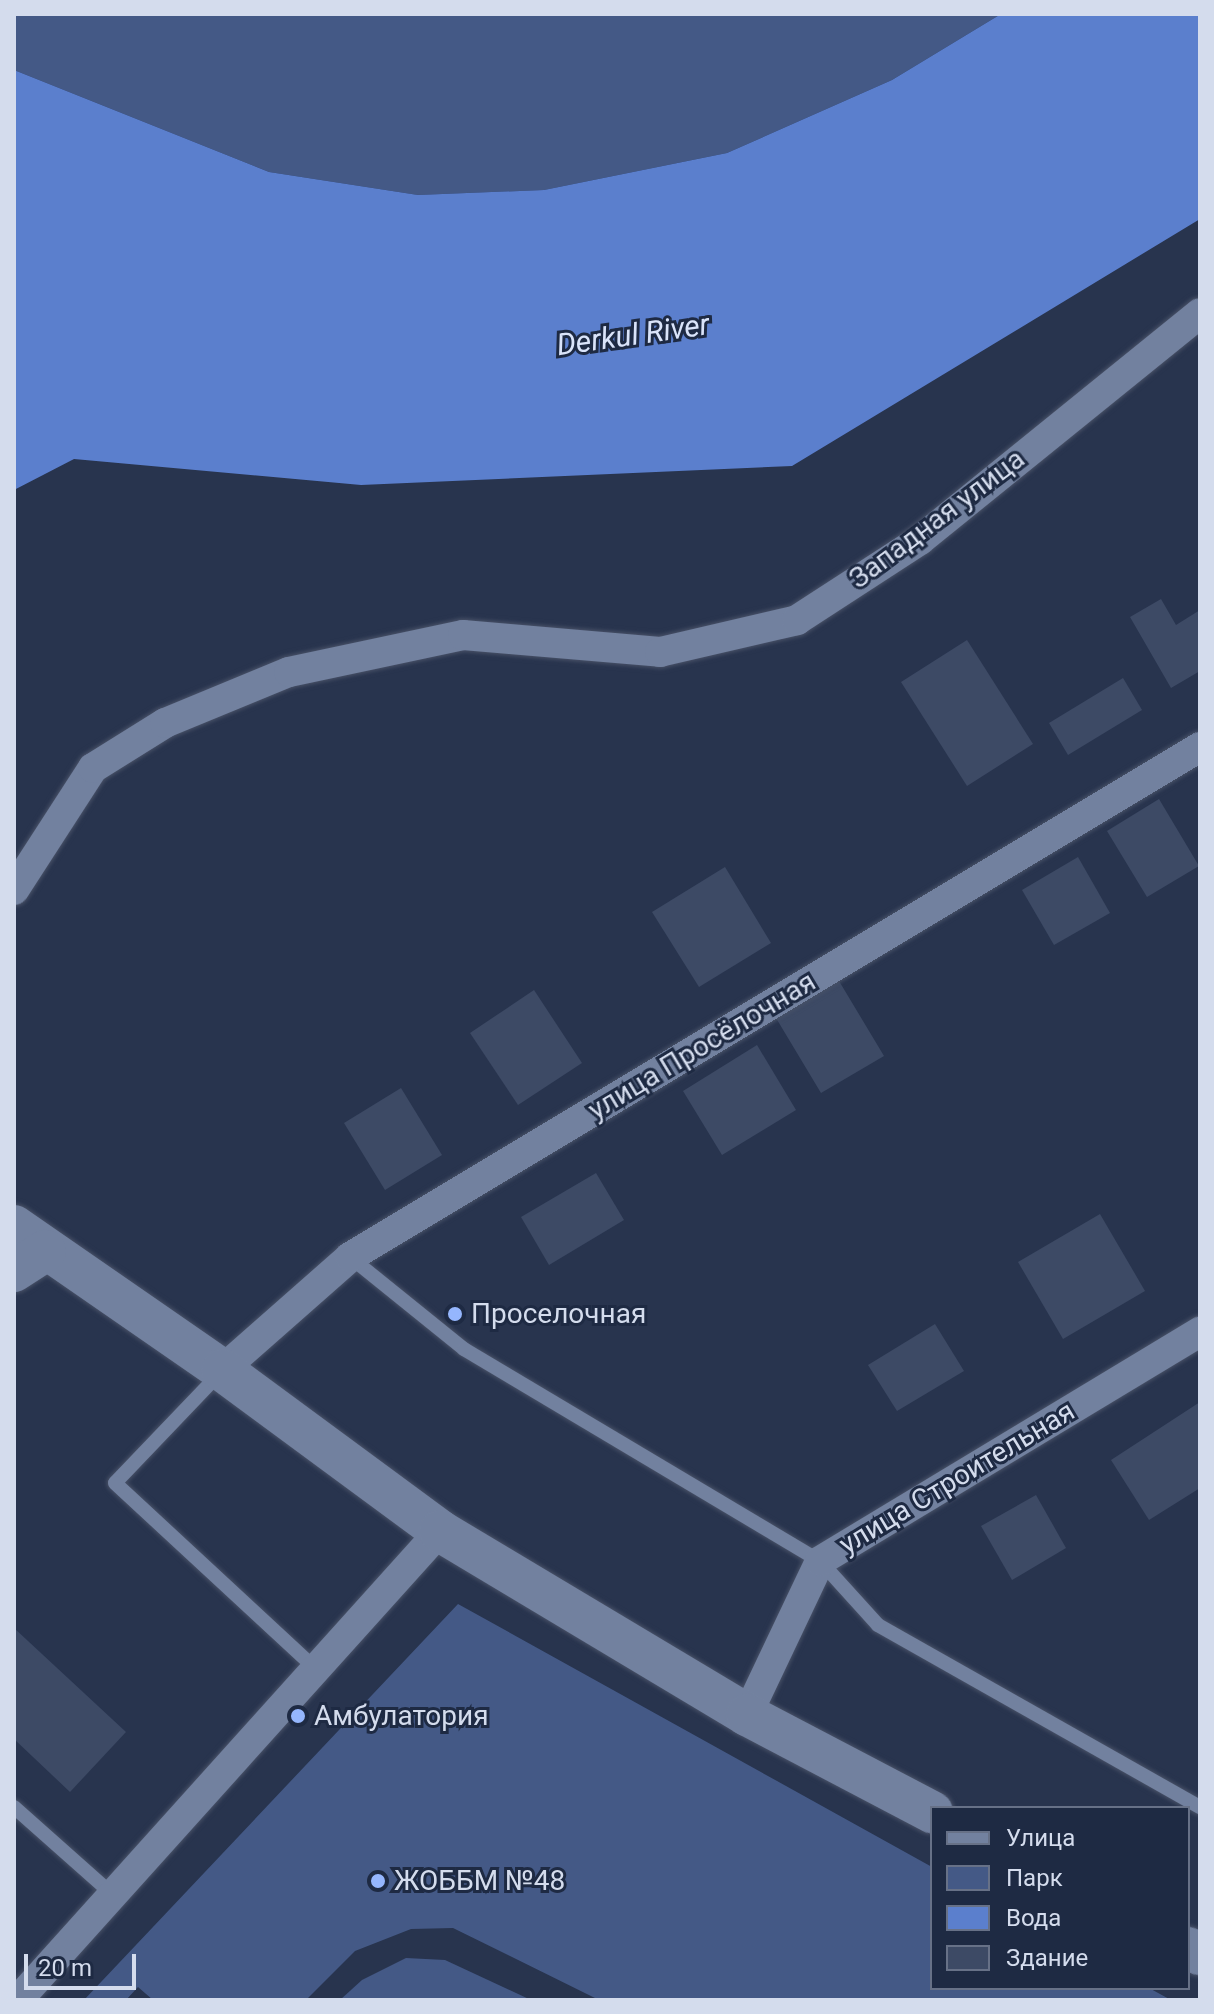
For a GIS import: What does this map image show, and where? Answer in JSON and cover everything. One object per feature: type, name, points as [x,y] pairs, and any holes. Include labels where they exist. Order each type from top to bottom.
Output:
[{"type":"main road","points":[[24,1249],[222,1370],[440,1531],[747,1715],[930,1811]]},
{"type":"street","name":"Западная улица","points":[[14,890],[93,768],[165,723],[289,672],[463,635],[660,652],[797,620],[920,540],[1200,313]]},
{"type":"street","name":"улица Просёлочная","points":[[222,1370],[350,1257],[1200,747]]},
{"type":"street","name":"улица Строительная","points":[[747,1715],[820,1561],[1200,1332]]},
{"type":"street","points":[[18,2000],[440,1531]]},
{"type":"lane","points":[[350,1257],[464,1349],[820,1561],[878,1625],[1200,1807]]},
{"type":"lane","points":[[222,1370],[115,1483],[316,1669]]},
{"type":"lane","points":[[14,1807],[113,1895]]},
{"type":"green space","points":[[14,14],[1001,14],[892,80],[727,153],[544,190],[418,195],[269,172],[14,70]]},
{"type":"green space","points":[[458,1604],[930,1866],[930,1990],[1153,1990],[1171,2000],[599,2000],[453,1928],[411,1929],[355,1951],[306,2000],[153,2000],[138,1987],[126,2000],[84,2000]]},
{"type":"green space","points":[[406,1958],[445,1960],[531,2000],[340,2000],[362,1980]]},
{"type":"water","name":"Derkul River","points":[[1001,14],[1200,14],[1200,219],[792,466],[361,485],[74,459],[14,490],[14,70],[269,172],[418,195],[544,190],[727,153],[892,80]]},
{"type":"building","points":[[1161,599],[1176,625],[1200,610],[1200,671],[1171,688],[1130,617]]},
{"type":"building","points":[[967,640],[1033,744],[967,786],[901,682]]},
{"type":"building","points":[[1123,678],[1142,710],[1068,755],[1049,723]]},
{"type":"building","points":[[1159,799],[1199,866],[1147,897],[1107,831]]},
{"type":"building","points":[[1078,857],[1110,913],[1054,945],[1022,890]]},
{"type":"building","points":[[725,867],[771,943],[699,987],[652,912]]},
{"type":"building","points":[[839,981],[884,1056],[821,1093],[776,1018]]},
{"type":"building","points":[[534,990],[582,1063],[518,1105],[470,1033]]},
{"type":"building","points":[[757,1045],[796,1110],[722,1155],[683,1091]]},
{"type":"building","points":[[401,1088],[442,1155],[385,1190],[344,1123]]},
{"type":"building","points":[[596,1173],[624,1220],[549,1265],[521,1217]]},
{"type":"building","points":[[1100,1214],[1145,1291],[1063,1339],[1018,1262]]},
{"type":"building","points":[[935,1324],[964,1371],[897,1411],[868,1365]]},
{"type":"building","points":[[1200,1402],[1200,1488],[1149,1520],[1111,1460]]},
{"type":"building","points":[[1036,1495],[1066,1548],[1012,1580],[981,1526]]},
{"type":"building","points":[[14,1628],[126,1732],[70,1792],[14,1739]]},
{"type":"place","name":"Проселочная","points":[[455,1314]]},
{"type":"place","name":"Амбулатория","points":[[298,1716]]},
{"type":"place","name":"ЖОББМ №48","points":[[378,1881]]}]
